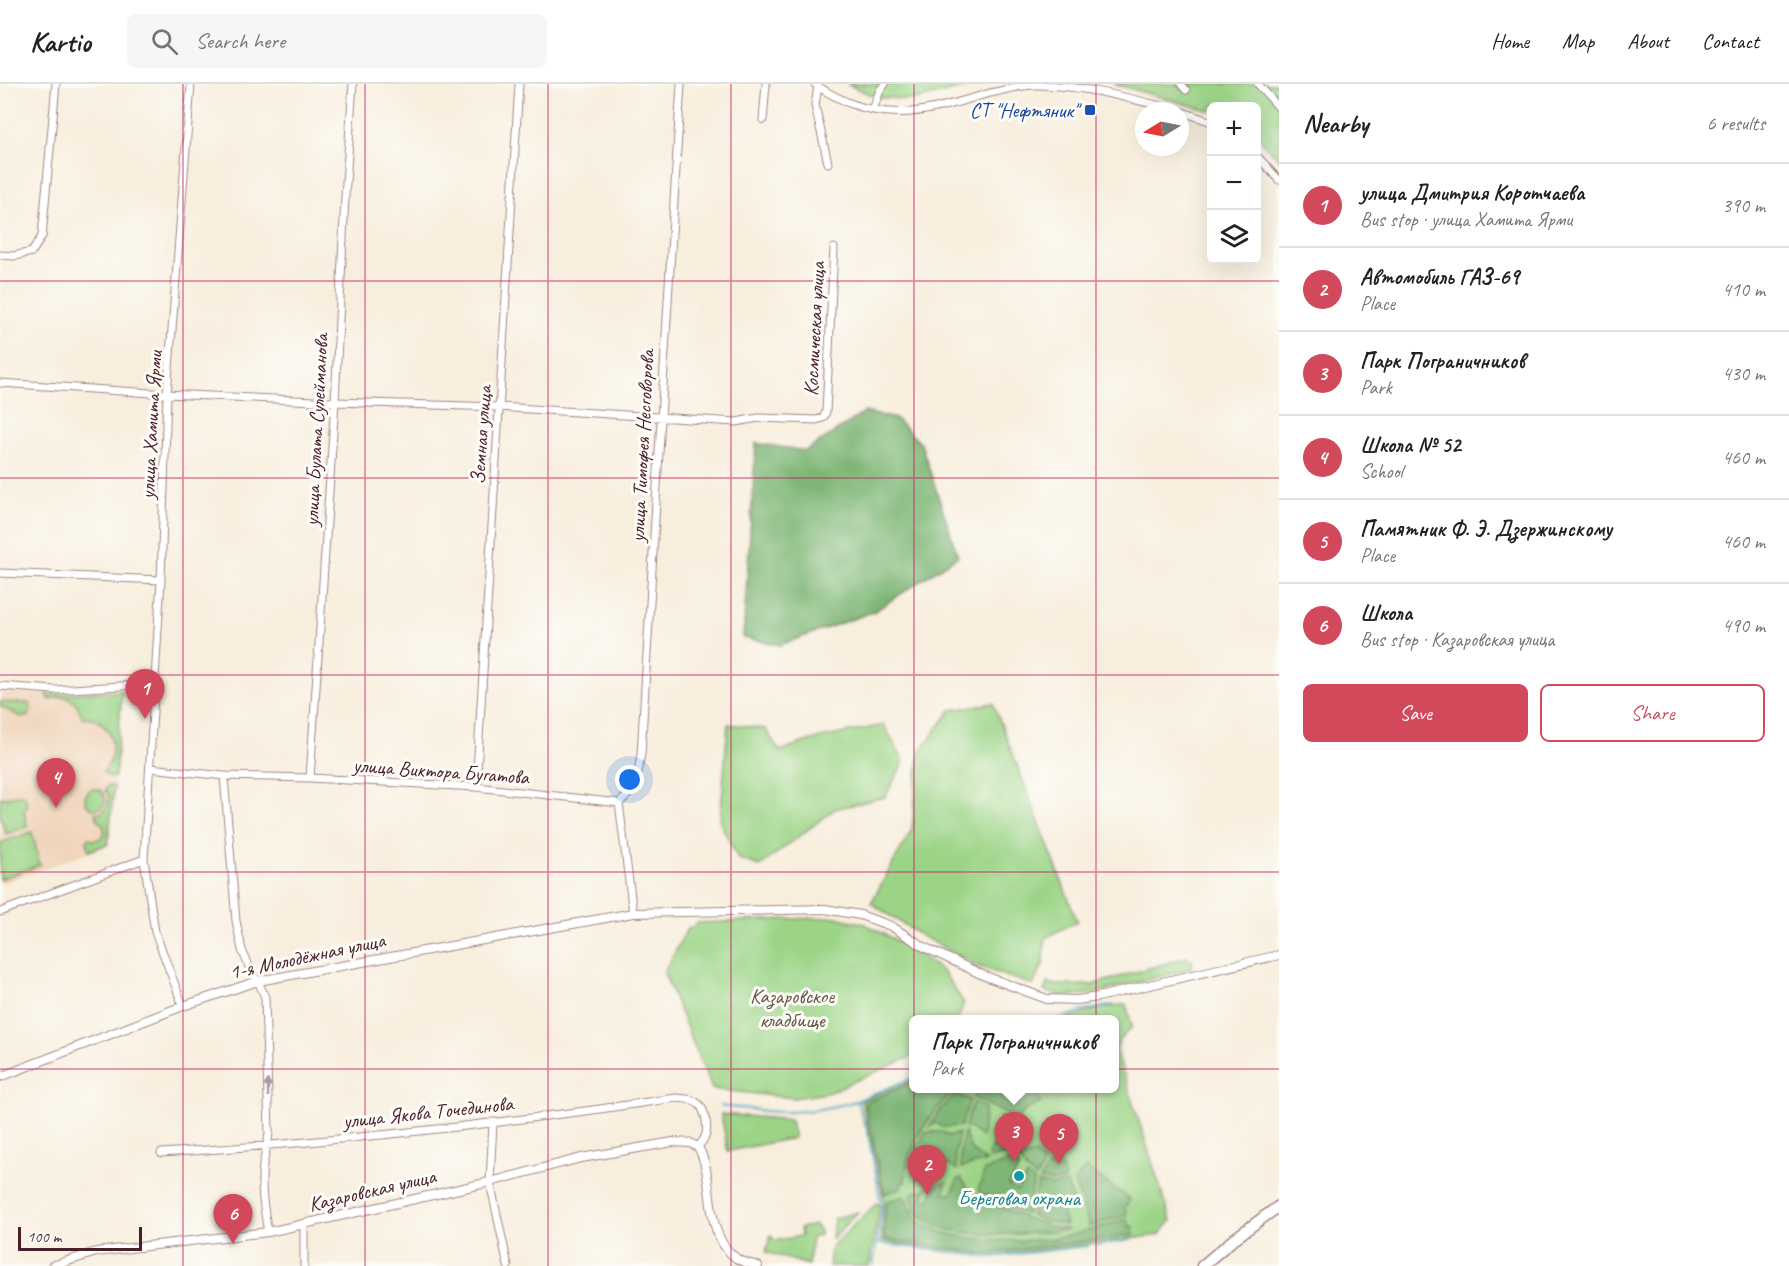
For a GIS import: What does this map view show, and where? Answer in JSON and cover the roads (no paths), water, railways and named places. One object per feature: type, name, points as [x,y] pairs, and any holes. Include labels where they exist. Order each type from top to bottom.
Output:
[{"type":"main road","points":[[1202,1266],[1279,1206]]},
{"type":"street","points":[[0,255],[14,256],[32,252],[42,236],[56,84]]},
{"type":"street","name":"улица Хамита Ярми","points":[[183,1006],[155,932],[144,859],[161,580],[167,394],[191,84]]},
{"type":"street","name":"улица Булата Сулейманова","points":[[310,778],[353,84]]},
{"type":"street","name":"Земная улица","points":[[476,787],[519,84]]},
{"type":"street","name":"улица Тимофея Несговорова","points":[[619,803],[628,797],[636,781],[641,754],[681,84]]},
{"type":"street","points":[[763,120],[766,84]]},
{"type":"street","points":[[873,110],[880,90],[885,84]]},
{"type":"street","points":[[828,163],[815,105],[817,85],[859,107],[883,112],[908,113],[1022,86],[1051,84],[1076,87],[1141,102]]},
{"type":"street","points":[[1181,84],[1186,90]]},
{"type":"street","points":[[1258,84],[1279,108]]},
{"type":"street","points":[[1189,114],[1207,120]]},
{"type":"street","points":[[1258,156],[1279,180]]},
{"type":"street","name":"Космическая улица","points":[[661,417],[736,422],[758,418],[816,420],[823,418],[826,412],[834,248]]},
{"type":"street","points":[[0,382],[167,394],[499,407],[661,417]]},
{"type":"street","points":[[0,573],[161,580]]},
{"type":"street","points":[[0,686],[54,690],[155,687]]},
{"type":"street","name":"улица Виктора Бугатова","points":[[150,768],[224,776],[476,787],[619,803]]},
{"type":"street","points":[[224,776],[238,931],[242,950],[265,997],[268,1146],[263,1166],[263,1205],[268,1232]]},
{"type":"street","points":[[619,803],[633,913]]},
{"type":"street","points":[[0,912],[144,859]]},
{"type":"street","name":"1-я Молодёжная улица","points":[[0,1077],[183,1006],[258,981],[633,913],[825,909],[860,915],[891,926],[924,947],[985,976],[1047,999],[1077,1000],[1098,997],[1279,955]]},
{"type":"street","name":"улица Якова Точединова","points":[[161,1153],[268,1146],[493,1122],[676,1098],[690,1099],[698,1103],[704,1113],[706,1125],[704,1139],[698,1147]]},
{"type":"street","points":[[493,1122],[490,1182],[508,1266]]},
{"type":"street","name":"Казаровская улица","points":[[52,1266],[96,1252],[268,1232],[490,1182],[581,1158],[674,1142],[690,1143],[698,1147]]},
{"type":"street","points":[[698,1147],[704,1163],[713,1219],[722,1242],[736,1258],[758,1266]]},
{"type":"street","points":[[304,1224],[304,1266]]},
{"type":"waterway","points":[[1071,1015],[1113,1005]]},
{"type":"waterway","points":[[873,1266],[882,1208],[868,1133],[857,1101],[909,1079]]},
{"type":"waterway","points":[[720,1106],[801,1112],[857,1101]]},
{"type":"waterway","points":[[1097,1245],[1131,1240]]},
{"type":"waterway","points":[[876,1243],[990,1257],[1088,1246]]},
{"type":"place","name":"СТ \"Нефтяник\"","points":[[1090,110]]},
{"type":"place","name":"улица Дмитрия Коротчаева","points":[[145,719]]},
{"type":"place","name":"Школа № 52","points":[[56,808]]},
{"type":"place","name":"Парк Пограничников","points":[[1014,1162]]},
{"type":"place","name":"Памятник Ф. Э. Дзержинскому","points":[[1059,1164]]},
{"type":"place","name":"Береговая охрана","points":[[1019,1176]]},
{"type":"place","name":"Автомобиль ГАЗ-69","points":[[927,1195]]},
{"type":"place","name":"Школа","points":[[233,1244]]},
{"type":"park label","name":"Казаровское кладбище","points":[[792,1008]]}]
